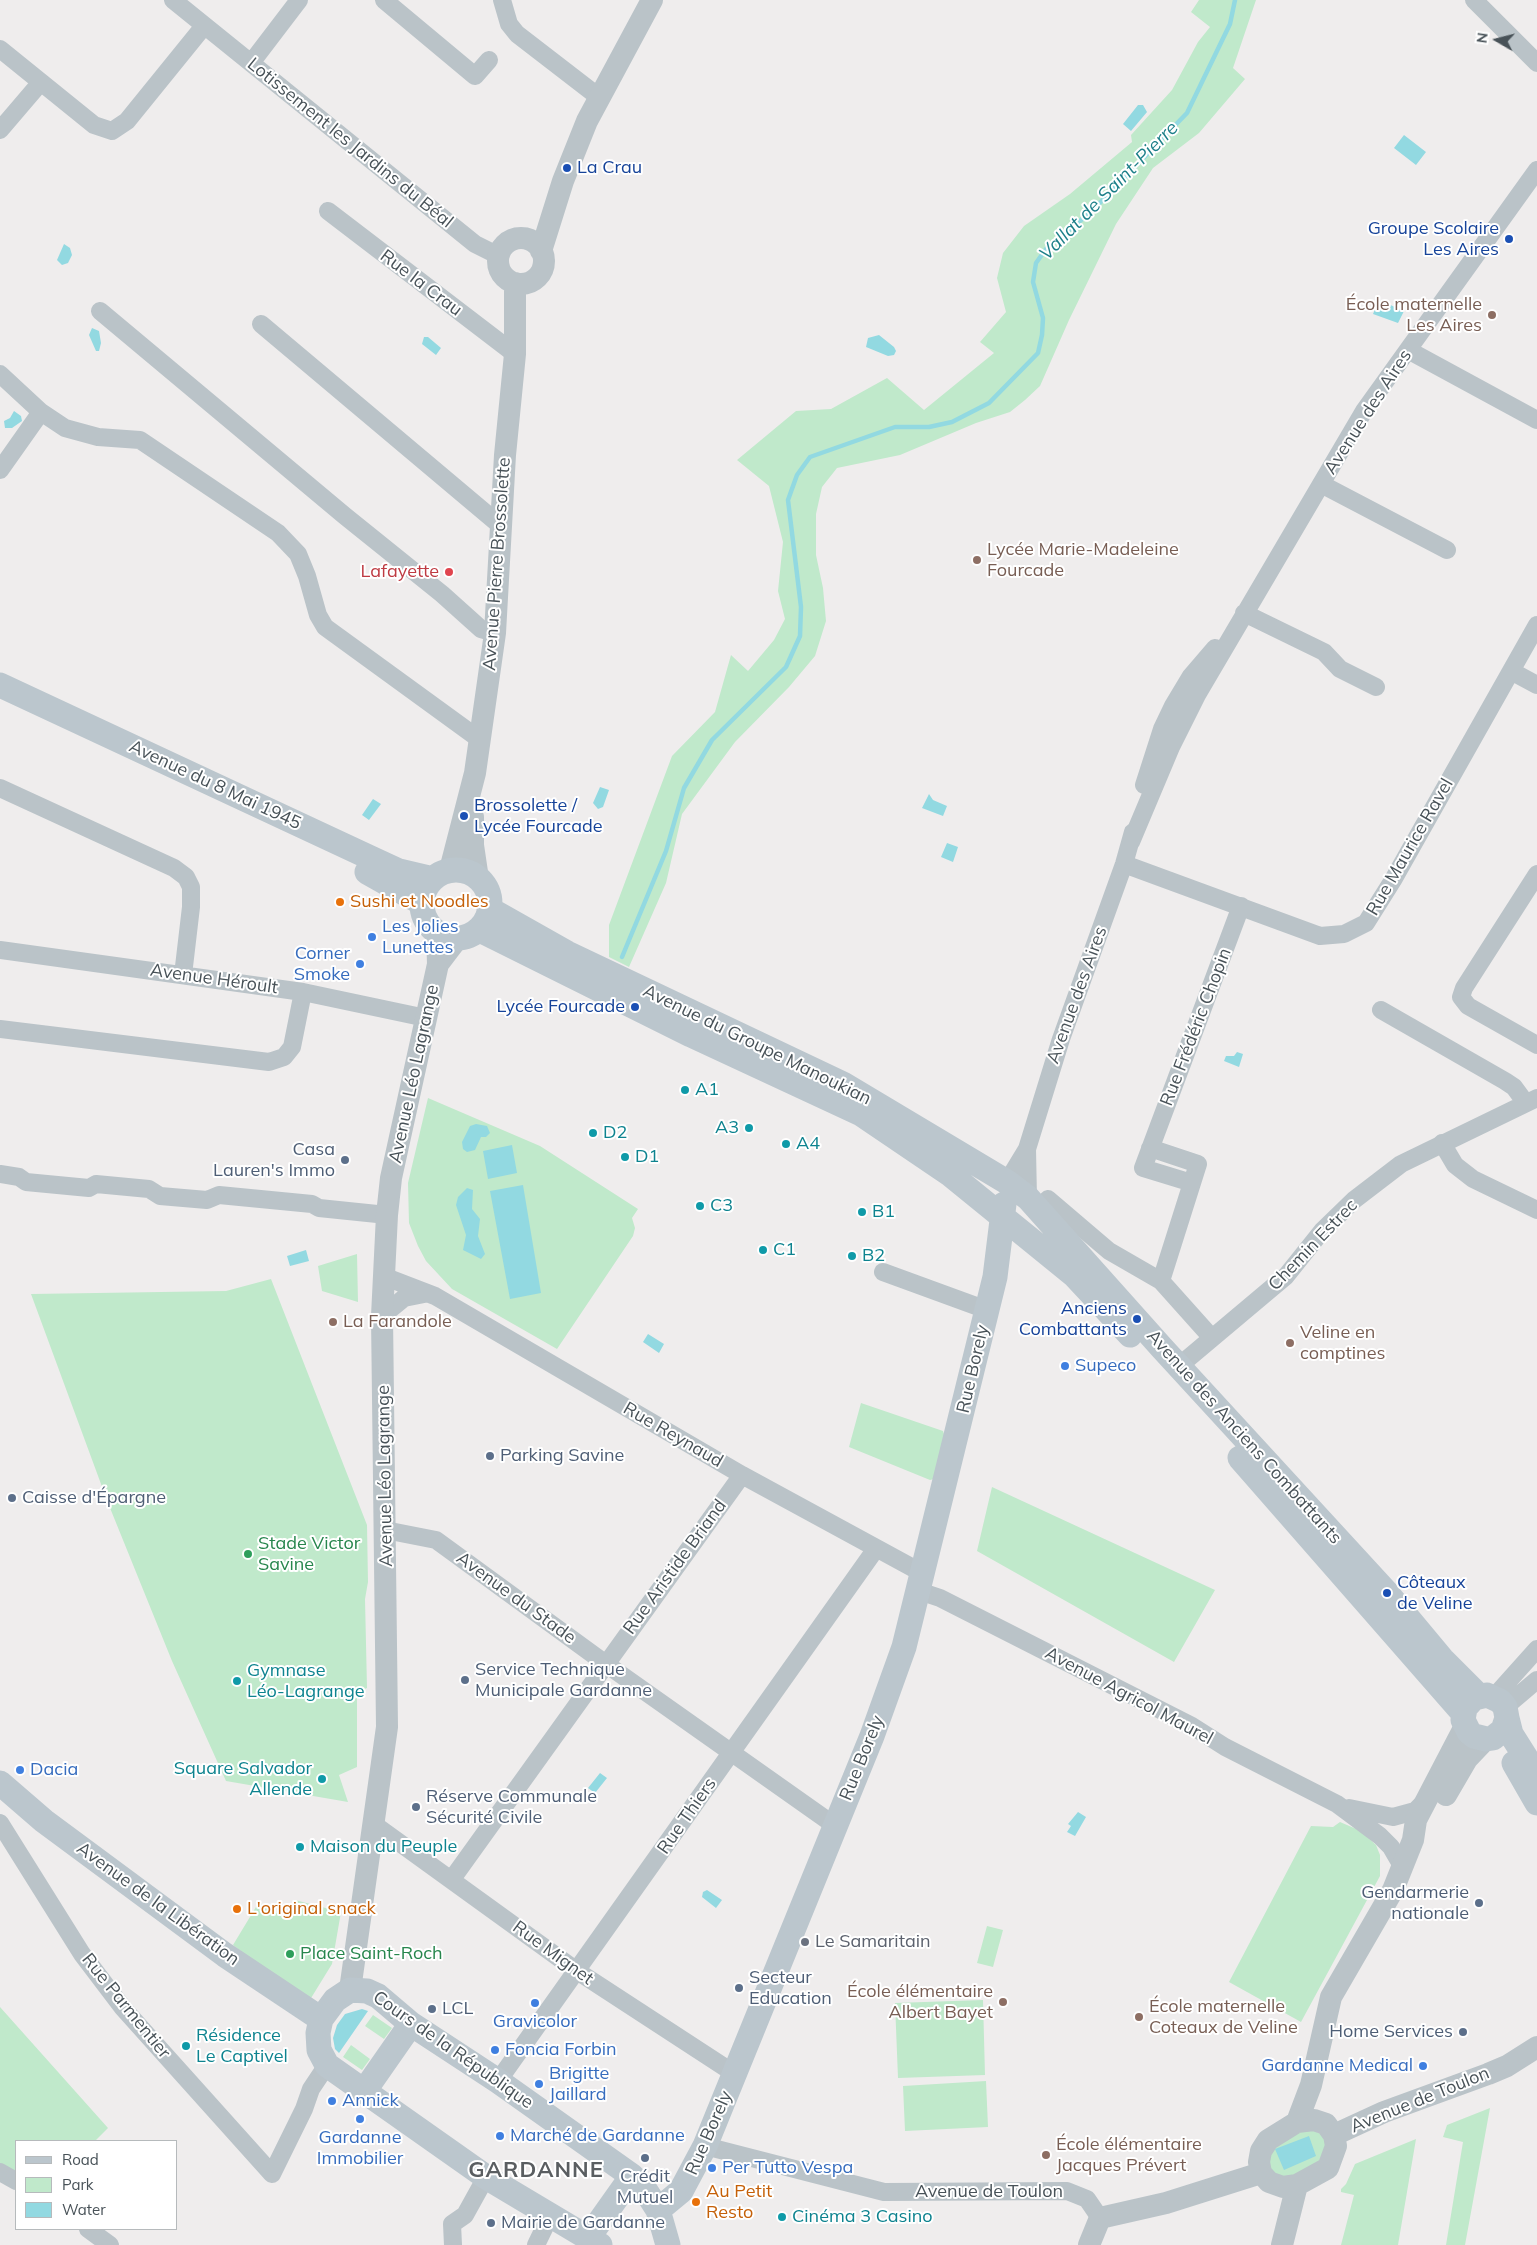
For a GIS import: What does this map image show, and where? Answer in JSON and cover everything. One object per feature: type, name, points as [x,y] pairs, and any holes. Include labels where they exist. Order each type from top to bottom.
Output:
[{"type":"main road","name":"Avenue du 8 Mai 1945","points":[[0,685],[62,722]]},
{"type":"main road","name":"Avenue du 8 Mai 1945","points":[[0,700],[62,722],[225,798],[399,871],[441,875]]},
{"type":"main road","name":"Avenue du 8 Mai 1945","points":[[225,798],[377,877],[422,903]]},
{"type":"main road","points":[[461,871],[478,879],[488,890],[485,920],[470,936],[447,936],[429,925],[423,915],[422,903],[427,886],[441,875],[461,871]]},
{"type":"main road","name":"Avenue du Groupe Manoukian","points":[[485,920],[691,1034],[861,1114],[962,1184],[1008,1229]]},
{"type":"main road","name":"Avenue du Groupe Manoukian","points":[[485,920],[575,957],[843,1084],[1028,1189]]},
{"type":"main road","points":[[962,1184],[1028,1189],[1008,1229],[1059,1232]]},
{"type":"main road","name":"Avenue des Anciens Combattants","points":[[1028,1189],[1059,1232],[1178,1366],[1387,1593],[1486,1710]]},
{"type":"main road","name":"Avenue des Anciens Combattants","points":[[1008,1229],[1074,1275],[1486,1710]]},
{"type":"main road","name":"Rue Borely","points":[[658,2210],[680,2191],[705,2146],[875,1728],[904,1647],[922,1583],[1008,1229]]},
{"type":"main road","points":[[1537,1775],[1511,1734],[1486,1710],[1474,1736],[1490,1738],[1515,1765],[1537,1803]]},
{"type":"main road","name":"Avenue de la Libération","points":[[0,1783],[44,1821],[225,1955],[321,2019]]},
{"type":"main road","name":"Cours de la République","points":[[321,2019],[335,2000],[350,1990],[367,1991],[378,1996],[412,2024],[498,2081],[632,2176],[644,2188],[658,2210],[668,2245]]},
{"type":"main road","points":[[321,2019],[318,2033],[319,2050],[327,2065],[486,2177],[594,2242],[632,2176]]},
{"type":"main road","points":[[365,2090],[412,2024]]},
{"type":"street","name":"Lotissement les Jardins du Béal","points":[[173,0],[475,244],[498,256]]},
{"type":"street","points":[[251,63],[299,0]]},
{"type":"street","points":[[384,0],[475,76],[488,60]]},
{"type":"street","points":[[502,0],[509,24],[517,34],[600,98]]},
{"type":"street","points":[[533,245],[563,181],[587,122],[652,0]]},
{"type":"street","points":[[1474,0],[1537,63]]},
{"type":"street","points":[[0,49],[94,125],[112,131],[127,121],[204,26]]},
{"type":"street","points":[[0,130],[41,82]]},
{"type":"street","name":"Avenue des Aires","points":[[1028,1189],[1027,1149],[1060,1039],[1131,842],[1171,747],[1197,695],[1244,613],[1369,404],[1537,170]]},
{"type":"street","name":"Rue la Crau","points":[[328,211],[515,354]]},
{"type":"street","points":[[511,240],[533,245],[543,266],[540,273],[523,282],[508,280],[500,270],[498,256],[505,244],[511,240]]},
{"type":"street","name":"Avenue Pierre Brossolette","points":[[478,879],[473,845],[475,773],[495,633],[501,526],[515,354],[523,282]]},
{"type":"street","points":[[100,310],[345,516],[442,594],[481,629],[495,633]]},
{"type":"street","points":[[261,324],[501,526]]},
{"type":"street","points":[[1408,350],[1537,420]]},
{"type":"street","points":[[0,374],[41,412],[65,428],[98,437],[140,440],[278,533],[298,554],[307,576],[318,616],[325,627],[479,739]]},
{"type":"street","points":[[0,470],[41,412]]},
{"type":"street","points":[[1321,484],[1447,550]]},
{"type":"street","points":[[1244,613],[1324,652],[1340,668],[1376,687]]},
{"type":"street","name":"Rue Maurice Ravel","points":[[1124,864],[1320,936],[1344,934],[1366,923],[1537,625]]},
{"type":"street","points":[[1511,672],[1537,685]]},
{"type":"street","name":"Avenue Pierre Brossolette","points":[[441,875],[475,773]]},
{"type":"street","points":[[0,788],[174,868],[186,877],[191,888],[192,907],[183,974]]},
{"type":"street","points":[[1537,874],[1464,988],[1461,997],[1468,1006],[1537,1045]]},
{"type":"street","name":"Rue Frédéric Chopin","points":[[1162,1275],[1192,1183],[1143,1168],[1241,906]]},
{"type":"street","name":"Avenue Léo Lagrange","points":[[350,1990],[375,1825],[387,1727],[382,1316],[387,1215],[391,1178],[438,964],[447,936]]},
{"type":"street","name":"Avenue Héroult","points":[[0,950],[303,992],[426,1018]]},
{"type":"street","points":[[0,1029],[268,1062],[284,1057],[292,1047],[303,992]]},
{"type":"street","points":[[1381,1010],[1505,1081],[1531,1100]]},
{"type":"street","name":"Chemin Estrec","points":[[1178,1366],[1286,1276],[1322,1231],[1354,1200],[1401,1164],[1531,1100]]},
{"type":"street","points":[[1442,1144],[1455,1165],[1473,1179],[1537,1210]]},
{"type":"street","points":[[0,1174],[19,1176],[26,1182],[89,1188],[96,1184],[149,1190],[160,1196],[207,1200],[219,1195],[312,1204],[319,1208],[387,1215]]},
{"type":"street","points":[[1028,1189],[1109,1251],[1162,1275],[1212,1338]]},
{"type":"street","points":[[883,1272],[987,1310]]},
{"type":"street","name":"Rue Reynaud","points":[[383,1276],[424,1294],[435,1296],[742,1475],[875,1550],[922,1583]]},
{"type":"street","points":[[382,1316],[404,1298],[424,1294]]},
{"type":"street","name":"Rue Aristide Briand","points":[[452,1879],[742,1475]]},
{"type":"street","name":"Avenue du Stade","points":[[385,1530],[436,1540],[606,1664],[834,1825]]},
{"type":"street","name":"Rue Thiers","points":[[498,2081],[875,1550]]},
{"type":"street","name":"Avenue Agricol Maurel","points":[[922,1583],[940,1598],[1184,1721],[1225,1747],[1337,1804],[1368,1814],[1392,1817],[1415,1811],[1424,1802]]},
{"type":"street","points":[[1414,1840],[1416,1820],[1424,1802],[1513,1673],[1537,1649]]},
{"type":"street","points":[[1486,1710],[1537,1680]]},
{"type":"street","points":[[1297,2122],[1311,2085],[1331,1997],[1393,1890],[1414,1840],[1427,1824],[1467,1760],[1490,1738]]},
{"type":"street","name":"Avenue Agricol Maurel","points":[[1337,1804],[1380,1836],[1391,1847],[1402,1866]]},
{"type":"street","name":"Rue Parmentier","points":[[0,1823],[85,1958],[124,2008],[272,2174],[304,2110],[311,2089],[327,2065]]},
{"type":"street","name":"Rue Mignet","points":[[375,1825],[452,1879],[576,1971],[726,2070],[735,2074]]},
{"type":"street","name":"Avenue de Toulon","points":[[1334,2135],[1384,2112],[1507,2066],[1537,2047]]},
{"type":"street","name":"Avenue de Toulon","points":[[1507,2066],[1537,2064]]},
{"type":"street","points":[[1314,2120],[1326,2124],[1334,2135],[1336,2146],[1328,2168],[1290,2186],[1270,2182],[1261,2173],[1259,2162],[1261,2151],[1268,2140],[1297,2122],[1314,2120]]},
{"type":"street","name":"Avenue de Toulon","points":[[705,2146],[884,2192],[1067,2191],[1087,2199],[1100,2218]]},
{"type":"street","points":[[0,2172],[15,2180]]},
{"type":"street","points":[[1089,2245],[1100,2218],[1166,2203],[1261,2173]]},
{"type":"street","points":[[453,2245],[452,2224],[465,2215],[486,2177]]},
{"type":"street","points":[[1268,2245],[1290,2186]]},
{"type":"street","points":[[1282,2245],[1290,2186]]},
{"type":"street","points":[[536,2245],[550,2216]]},
{"type":"street","points":[[89,2230],[110,2245]]},
{"type":"green space","points":[[1199,0],[1256,0],[1233,68],[1245,79],[1199,133],[1153,168],[1116,224],[1069,320],[1040,386],[1010,412],[976,423],[900,455],[837,468],[822,487],[816,514],[816,555],[823,588],[826,621],[815,656],[789,687],[735,742],[682,814],[666,883],[629,967],[609,957],[609,925],[672,756],[715,712],[731,655],[748,671],[774,640],[785,619],[778,591],[783,542],[769,486],[737,460],[796,411],[831,409],[887,378],[924,410],[994,353],[980,342],[1006,312],[997,278],[1003,253],[1024,226],[1070,194],[1132,142],[1131,135],[1172,90],[1198,42],[1210,27],[1191,12]]},
{"type":"green space","points":[[428,1098],[540,1146],[638,1209],[632,1218],[635,1228],[633,1236],[557,1349],[452,1289],[426,1261],[418,1246],[409,1223],[408,1183]]},
{"type":"green space","points":[[357,1254],[358,1302],[322,1291],[318,1266]]},
{"type":"green space","name":"Stade Victor Savine","points":[[271,1279],[367,1525],[368,1582],[365,1599],[367,1688],[346,1697],[348,1701],[357,1698],[357,1767],[339,1775],[348,1802],[226,1781],[172,1661],[108,1503],[31,1294],[226,1291]]},
{"type":"green space","points":[[861,1403],[943,1431],[945,1437],[934,1479],[930,1480],[849,1447]]},
{"type":"green space","points":[[992,1487],[1215,1590],[1174,1662],[977,1551]]},
{"type":"green space","points":[[1340,1822],[1361,1831],[1376,1845],[1380,1855],[1380,1876],[1301,2022],[1229,1982],[1311,1826],[1333,1827]]},
{"type":"green space","name":"Place Saint-Roch","points":[[295,1900],[341,1912],[332,1964],[308,2003],[233,1945],[259,1902],[287,1920]]},
{"type":"green space","points":[[987,1926],[1003,1930],[993,1967],[977,1963]]},
{"type":"green space","points":[[983,2000],[985,2075],[898,2078],[895,2003]]},
{"type":"green space","points":[[0,2007],[108,2128],[96,2140],[15,2140],[15,2172],[0,2174]]},
{"type":"green space","points":[[373,2015],[392,2028],[384,2039],[365,2026]]},
{"type":"green space","points":[[351,2045],[370,2059],[362,2070],[343,2057]]},
{"type":"green space","points":[[986,2081],[988,2127],[905,2131],[903,2086]]},
{"type":"green space","points":[[1490,2108],[1465,2245],[1446,2245],[1463,2142],[1443,2137],[1447,2125]]},
{"type":"green space","points":[[1307,2127],[1327,2137],[1326,2162],[1289,2179],[1268,2170],[1272,2146]]},
{"type":"green space","points":[[1416,2139],[1398,2245],[1341,2245],[1354,2195],[1341,2192],[1341,2189],[1346,2184],[1355,2164]]},
{"type":"water","points":[[1138,105],[1143,105],[1147,112],[1131,131],[1123,124]]},
{"type":"water","points":[[1404,135],[1426,152],[1416,165],[1394,148]]},
{"type":"water","points":[[64,244],[70,248],[72,255],[68,263],[62,265],[57,260]]},
{"type":"water","points":[[1379,300],[1404,311],[1398,323],[1373,314]]},
{"type":"water","points":[[92,328],[99,331],[101,343],[99,351],[96,351],[89,335]]},
{"type":"water","points":[[879,335],[894,347],[896,351],[894,355],[888,356],[866,347],[868,338]]},
{"type":"water","points":[[424,337],[428,337],[441,348],[436,355],[422,344]]},
{"type":"water","points":[[14,411],[21,416],[22,421],[12,428],[5,428],[4,421],[10,418]]},
{"type":"water","points":[[600,787],[609,790],[603,807],[598,809],[593,803]]},
{"type":"water","points":[[929,794],[933,800],[947,806],[943,816],[922,808]]},
{"type":"water","points":[[373,799],[381,804],[369,820],[362,815]]},
{"type":"water","points":[[947,843],[958,847],[953,862],[941,857]]},
{"type":"water","points":[[1237,1052],[1243,1054],[1239,1067],[1224,1061],[1226,1056],[1234,1056]]},
{"type":"water","points":[[476,1124],[487,1126],[490,1133],[486,1137],[481,1137],[475,1150],[467,1152],[463,1149],[462,1142],[470,1126]]},
{"type":"water","points":[[512,1145],[517,1173],[488,1179],[483,1151]]},
{"type":"water","points":[[523,1185],[541,1293],[510,1299],[490,1191]]},
{"type":"water","points":[[467,1188],[473,1190],[472,1209],[480,1219],[478,1236],[485,1254],[481,1259],[463,1250],[466,1235],[456,1205],[458,1197]]},
{"type":"water","points":[[306,1250],[309,1261],[290,1266],[287,1256]]},
{"type":"water","points":[[648,1334],[664,1344],[659,1353],[643,1342]]},
{"type":"water","points":[[600,1773],[607,1778],[595,1793],[588,1788]]},
{"type":"water","points":[[1078,1812],[1086,1817],[1075,1836],[1067,1832],[1071,1826],[1068,1824]]},
{"type":"water","points":[[707,1890],[722,1900],[716,1908],[702,1897],[703,1892]]},
{"type":"water","points":[[362,2009],[368,2011],[339,2053],[335,2049],[333,2038],[337,2025],[345,2014]]},
{"type":"water","points":[[1309,2136],[1316,2156],[1284,2170],[1275,2149]]},
{"type":"waterway","name":"Vallat de Saint-Pierre","points":[[622,957],[666,851],[684,788],[712,740],[786,667],[800,636],[801,607],[788,500],[797,475],[810,457],[895,427],[929,427],[952,422],[989,403],[1038,353],[1043,318],[1033,282],[1036,263],[1046,249],[1092,211],[1187,113],[1230,24],[1235,0]]},
{"type":"place","name":"La Crau","points":[[567,168]]},
{"type":"place","name":"Groupe Scolaire Les Aires","points":[[1509,239]]},
{"type":"place","name":"École maternelle Les Aires","points":[[1492,315]]},
{"type":"place","name":"Lycée Marie-Madeleine Fourcade","points":[[977,560]]},
{"type":"place","name":"Lafayette","points":[[449,572]]},
{"type":"place","name":"Brossolette / Lycée Fourcade","points":[[464,816]]},
{"type":"place","name":"Sushi et Noodles","points":[[340,902]]},
{"type":"place","name":"Les Jolies Lunettes","points":[[372,937]]},
{"type":"place","name":"Corner Smoke","points":[[360,964]]},
{"type":"place","name":"Lycée Fourcade","points":[[635,1007]]},
{"type":"place","name":"A1","points":[[685,1090]]},
{"type":"place","name":"A3","points":[[749,1128]]},
{"type":"place","name":"D2","points":[[593,1133]]},
{"type":"place","name":"A4","points":[[786,1144]]},
{"type":"place","name":"D1","points":[[625,1157]]},
{"type":"place","name":"Casa Lauren's Immo","points":[[345,1160]]},
{"type":"place","name":"C3","points":[[700,1206]]},
{"type":"place","name":"B1","points":[[862,1212]]},
{"type":"place","name":"C1","points":[[763,1250]]},
{"type":"place","name":"B2","points":[[852,1256]]},
{"type":"place","name":"Anciens Combattants","points":[[1137,1319]]},
{"type":"place","name":"La Farandole","points":[[333,1322]]},
{"type":"place","name":"Veline en comptines","points":[[1290,1343]]},
{"type":"place","name":"Supeco","points":[[1065,1366]]},
{"type":"place","name":"Parking Savine","points":[[490,1456]]},
{"type":"place","name":"Caisse d'Épargne","points":[[12,1498]]},
{"type":"place","name":"Stade Victor Savine","points":[[248,1554]]},
{"type":"place","name":"Côteaux de Veline","points":[[1387,1593]]},
{"type":"place","name":"Service Technique Municipale Gardanne","points":[[465,1680]]},
{"type":"place","name":"Gymnase Léo-Lagrange","points":[[237,1681]]},
{"type":"place","name":"Dacia","points":[[20,1770]]},
{"type":"place","name":"Square Salvador Allende","points":[[322,1779]]},
{"type":"place","name":"Réserve Communale Sécurité Civile","points":[[416,1807]]},
{"type":"place","name":"Maison du Peuple","points":[[300,1847]]},
{"type":"place","name":"Gendarmerie nationale","points":[[1479,1903]]},
{"type":"place","name":"L'original snack","points":[[237,1909]]},
{"type":"place","name":"Le Samaritain","points":[[805,1942]]},
{"type":"place","name":"Place Saint-Roch","points":[[290,1954]]},
{"type":"place","name":"Secteur Education","points":[[739,1988]]},
{"type":"place","name":"École élémentaire Albert Bayet","points":[[1003,2002]]},
{"type":"place","name":"Gravicolor","points":[[535,2003]]},
{"type":"place","name":"LCL","points":[[432,2009]]},
{"type":"place","name":"École maternelle Coteaux de Veline","points":[[1139,2017]]},
{"type":"place","name":"Home Services","points":[[1463,2032]]},
{"type":"place","name":"Résidence Le Captivel","points":[[186,2046]]},
{"type":"place","name":"Foncia Forbin","points":[[495,2050]]},
{"type":"place","name":"Gardanne Medical","points":[[1423,2066]]},
{"type":"place","name":"Brigitte Jaillard","points":[[539,2084]]},
{"type":"place","name":"Annick","points":[[332,2101]]},
{"type":"place","name":"Gardanne Immobilier","points":[[360,2119]]},
{"type":"place","name":"Marché de Gardanne","points":[[500,2136]]},
{"type":"place","name":"École élémentaire Jacques Prévert","points":[[1046,2155]]},
{"type":"place","name":"Crédit Mutuel","points":[[645,2158]]},
{"type":"place","name":"Per Tutto Vespa","points":[[712,2168]]},
{"type":"place","name":"Au Petit Resto","points":[[696,2202]]},
{"type":"place","name":"Cinéma 3 Casino","points":[[782,2217]]},
{"type":"place","name":"Mairie de Gardanne","points":[[491,2223]]},
{"type":"district","name":"GARDANNE","points":[[536,2170]]}]
